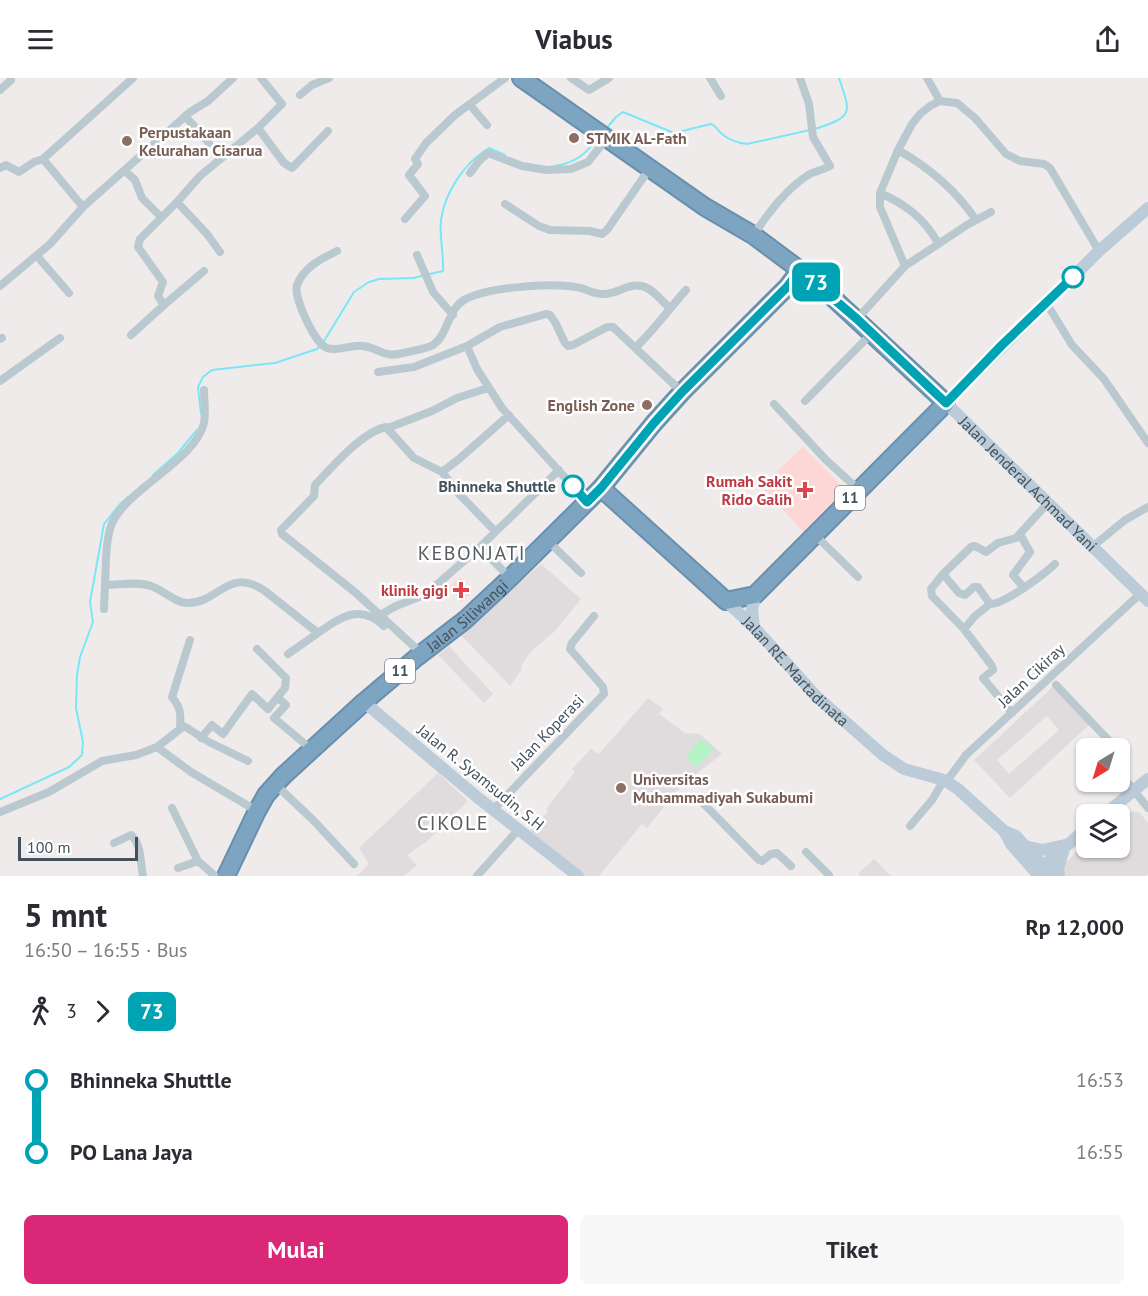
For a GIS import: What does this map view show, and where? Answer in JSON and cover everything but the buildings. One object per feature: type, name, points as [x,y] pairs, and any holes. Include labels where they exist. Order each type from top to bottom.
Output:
[{"type":"highway","points":[[521,78],[705,207],[753,236],[800,270]]},
{"type":"highway","name":"Jalan Jenderal Achmad Yani","points":[[800,270],[857,319],[946,403]]},
{"type":"highway","name":"Jalan Siliwangi","points":[[226,876],[256,811],[275,784],[364,702],[419,655],[465,620],[548,541],[601,488],[682,392],[787,287],[800,270]]},
{"type":"highway","name":"11","points":[[755,595],[946,403]]},
{"type":"highway","name":"Jalan RE. Martadinata","points":[[601,488],[726,601]]},
{"type":"highway","points":[[726,601],[755,595]]},
{"type":"main road","points":[[946,403],[1099,250],[1148,208]]},
{"type":"main road","name":"Jalan Jenderal Achmad Yani","points":[[946,403],[1144,598]]},
{"type":"main road","points":[[754,627],[752,610],[755,595]]},
{"type":"main road","name":"Jalan RE. Martadinata","points":[[726,601],[754,627],[817,697],[883,755],[904,769],[945,781],[958,789],[1004,831],[1011,844],[1043,873]]},
{"type":"main road","name":"Jalan R. Syamsudin, S.H","points":[[364,702],[493,810],[578,876]]},
{"type":"main road","points":[[1118,804],[1148,779]]},
{"type":"main road","name":"Jalan RE. Martadinata","points":[[1004,831],[1016,836],[1043,873]]},
{"type":"main road","points":[[1043,873],[1066,845],[1076,837]]},
{"type":"main road","points":[[1025,846],[1042,850],[1066,845]]},
{"type":"main road","points":[[1059,876],[1058,868],[1066,845]]},
{"type":"street","points":[[0,168],[6,165],[19,172],[33,162],[43,159],[133,78]]},
{"type":"street","points":[[0,286],[37,256],[83,207],[185,116],[208,101],[233,78]]},
{"type":"street","points":[[164,305],[158,296],[162,286],[161,278],[142,255],[137,244],[200,176],[258,128],[282,104],[261,78]]},
{"type":"street","points":[[300,95],[312,84],[329,78]]},
{"type":"street","points":[[405,219],[424,196],[409,175],[418,164],[415,159],[426,143],[455,115],[505,78]]},
{"type":"street","points":[[571,78],[590,90],[609,78]]},
{"type":"street","points":[[710,78],[721,96]]},
{"type":"street","points":[[753,236],[774,206],[794,186],[810,174],[830,166],[813,137],[809,104],[800,78]]},
{"type":"street","points":[[927,78],[940,100]]},
{"type":"street","points":[[0,90],[11,79]]},
{"type":"street","points":[[905,266],[880,207],[880,193],[898,150],[915,119],[940,100],[951,100],[965,108],[1006,154],[1020,161],[1044,164],[1050,168],[1099,250]]},
{"type":"street","points":[[470,105],[487,125]]},
{"type":"street","points":[[185,116],[209,143]]},
{"type":"street","points":[[258,128],[284,163],[292,168],[328,131]]},
{"type":"street","points":[[470,174],[478,161],[488,153],[522,166],[539,169],[578,168],[588,162],[607,138]]},
{"type":"street","points":[[898,150],[916,161],[955,192],[976,220]]},
{"type":"street","points":[[43,159],[83,207]]},
{"type":"street","points":[[505,204],[538,226],[550,230],[590,231],[602,234],[608,230],[650,168]]},
{"type":"street","points":[[125,171],[135,180],[142,198],[161,217]]},
{"type":"street","points":[[880,193],[916,214],[927,225],[938,243]]},
{"type":"street","points":[[177,202],[207,234],[220,252]]},
{"type":"street","points":[[857,319],[905,266],[938,243],[991,212]]},
{"type":"street","points":[[337,251],[316,261],[305,271],[296,289],[297,299],[306,320],[324,347],[329,349],[364,346],[391,355],[428,347],[440,338],[463,301],[496,290],[546,286],[575,287],[609,294],[640,285],[669,308]]},
{"type":"street","points":[[417,255],[433,292],[453,315]]},
{"type":"street","points":[[37,256],[69,293]]},
{"type":"street","points":[[131,335],[204,271]]},
{"type":"street","points":[[635,348],[663,319],[669,308],[686,290]]},
{"type":"street","points":[[1047,304],[1072,345],[1094,366],[1148,443]]},
{"type":"street","points":[[378,372],[414,367],[467,346],[500,327],[546,314],[550,315],[555,322],[567,345],[573,345],[609,326],[615,328],[682,392]]},
{"type":"street","points":[[805,401],[872,333]]},
{"type":"street","points":[[0,381],[60,338]]},
{"type":"street","points":[[467,346],[488,388],[509,415],[587,502]]},
{"type":"street","points":[[419,655],[380,615],[280,532],[314,496],[315,485],[348,451],[382,427],[388,428],[432,411],[457,398],[488,388]]},
{"type":"street","points":[[104,609],[107,556],[113,522],[140,490],[187,451],[203,425],[204,390]]},
{"type":"street","points":[[774,404],[827,461],[858,489]]},
{"type":"street","points":[[442,472],[509,415]]},
{"type":"street","points":[[388,428],[414,458],[442,472],[495,531]]},
{"type":"street","points":[[380,615],[424,595],[480,547],[559,471]]},
{"type":"street","points":[[1012,713],[983,678],[993,668],[964,629],[932,596],[932,586],[973,546],[986,552],[998,543],[1013,539],[1047,504]]},
{"type":"street","points":[[1092,547],[1125,520],[1148,507]]},
{"type":"street","points":[[814,534],[858,577]]},
{"type":"street","points":[[1020,534],[1030,552],[1013,575],[1024,588]]},
{"type":"street","points":[[548,541],[581,573]]},
{"type":"street","points":[[480,547],[510,578]]},
{"type":"street","points":[[964,629],[990,604],[996,604],[1024,588],[1055,564]]},
{"type":"street","points":[[942,574],[961,595],[965,595],[974,587],[980,588],[990,604]]},
{"type":"street","points":[[105,585],[149,585],[187,603],[196,602],[229,585],[249,583],[265,591],[318,633]]},
{"type":"street","name":"Jalan Cikiray","points":[[910,826],[966,755],[1144,598]]},
{"type":"street","points":[[288,654],[348,615],[365,614],[380,623],[419,655]]},
{"type":"street","name":"Jalan Koperasi","points":[[493,810],[603,694],[603,687],[570,649],[572,643],[594,616]]},
{"type":"street","points":[[180,728],[180,707],[172,697],[190,640]]},
{"type":"street","points":[[201,738],[212,725],[223,734],[252,694],[268,709],[285,688],[286,678],[257,649]]},
{"type":"street","points":[[1056,685],[1107,738]]},
{"type":"street","points":[[278,698],[286,705],[274,718],[311,750]]},
{"type":"street","points":[[0,812],[49,792],[102,761],[136,755],[157,747],[180,728],[188,727],[201,738],[248,761]]},
{"type":"street","points":[[157,747],[184,768],[256,811]]},
{"type":"street","points":[[275,784],[354,864]]},
{"type":"street","points":[[1130,787],[1148,808]]},
{"type":"street","points":[[700,800],[759,860],[762,861],[771,854],[777,853],[791,866]]},
{"type":"street","points":[[172,808],[198,861],[215,876]]},
{"type":"street","points":[[477,876],[518,830]]},
{"type":"street","points":[[114,843],[126,836],[134,836],[139,845],[143,876]]},
{"type":"street","points":[[806,852],[829,875]]},
{"type":"street","points":[[178,868],[198,861]]},
{"type":"shaded area","name":"Rumah Sakit Rido Galih","points":[[803,447],[849,493],[807,536],[761,486]]},
{"type":"shaded area","points":[[541,564],[581,599],[555,631],[530,653],[510,686],[461,635]]},
{"type":"shaded area","name":"klinik gigi","points":[[460,577],[472,593],[461,602],[449,587]]},
{"type":"shaded area","points":[[449,646],[493,694],[484,703],[438,655]]},
{"type":"shaded area","points":[[1055,685],[1090,724],[1010,798],[974,760]],"holes":[[[1047,716],[1059,730],[1009,774],[997,760]]]},
{"type":"shaded area","name":"Universitas Muhammadiyah Sukabumi","points":[[648,698],[663,709],[659,714],[685,733],[700,734],[722,754],[686,782],[647,828],[642,824],[599,876],[584,876],[529,832],[537,820],[540,821],[548,812],[546,809],[575,772],[572,769],[591,749],[599,754]]},
{"type":"shaded area","points":[[438,773],[468,801],[427,841],[407,855],[417,865],[404,876],[357,876],[369,864],[359,848]]},
{"type":"shaded area","points":[[1130,811],[1140,813],[1148,823],[1148,874],[1145,876],[1063,876],[1064,864],[1076,853],[1076,858],[1130,858]]},
{"type":"shaded area","points":[[874,859],[891,876],[861,876],[858,874]]},
{"type":"green space","points":[[701,739],[714,749],[697,767],[685,757]]},
{"type":"waterway","points":[[815,129],[837,121],[846,112],[846,99],[839,78]]},
{"type":"waterway","points":[[606,129],[623,112],[674,133],[711,124],[728,138],[747,144],[810,130]]},
{"type":"waterway","points":[[554,166],[568,163],[579,157],[598,138]]},
{"type":"waterway","points":[[324,341],[354,292],[369,282],[379,279],[413,278],[443,271],[441,220],[451,189],[464,170],[489,148],[505,155]]},
{"type":"waterway","points":[[201,414],[198,387],[203,377],[212,370],[275,363],[320,346]]},
{"type":"waterway","points":[[153,475],[177,454],[197,430]]},
{"type":"waterway","points":[[0,799],[69,767],[82,755],[83,742],[76,708],[80,657],[93,622],[90,602],[104,524],[128,497]]},
{"type":"bus line","name":"73","points":[[573,486],[587,502],[682,392],[787,287],[800,270],[857,319],[946,403],[1073,277]]},
{"type":"place","name":"STMIK AL-Fath","points":[[574,138]]},
{"type":"place","name":"Perpustakaan Kelurahan Cisarua","points":[[127,141]]},
{"type":"place","name":"English Zone","points":[[647,405]]},
{"type":"place","name":"Bhinneka Shuttle","points":[[573,486]]},
{"type":"place","name":"Rumah Sakit Rido Galih","points":[[805,490]]},
{"type":"place","name":"klinik gigi","points":[[461,590]]},
{"type":"place","name":"Universitas Muhammadiyah Sukabumi","points":[[621,788]]},
{"type":"district","name":"KEBONJATI","points":[[472,553]]},
{"type":"district","name":"CIKOLE","points":[[453,823]]}]
